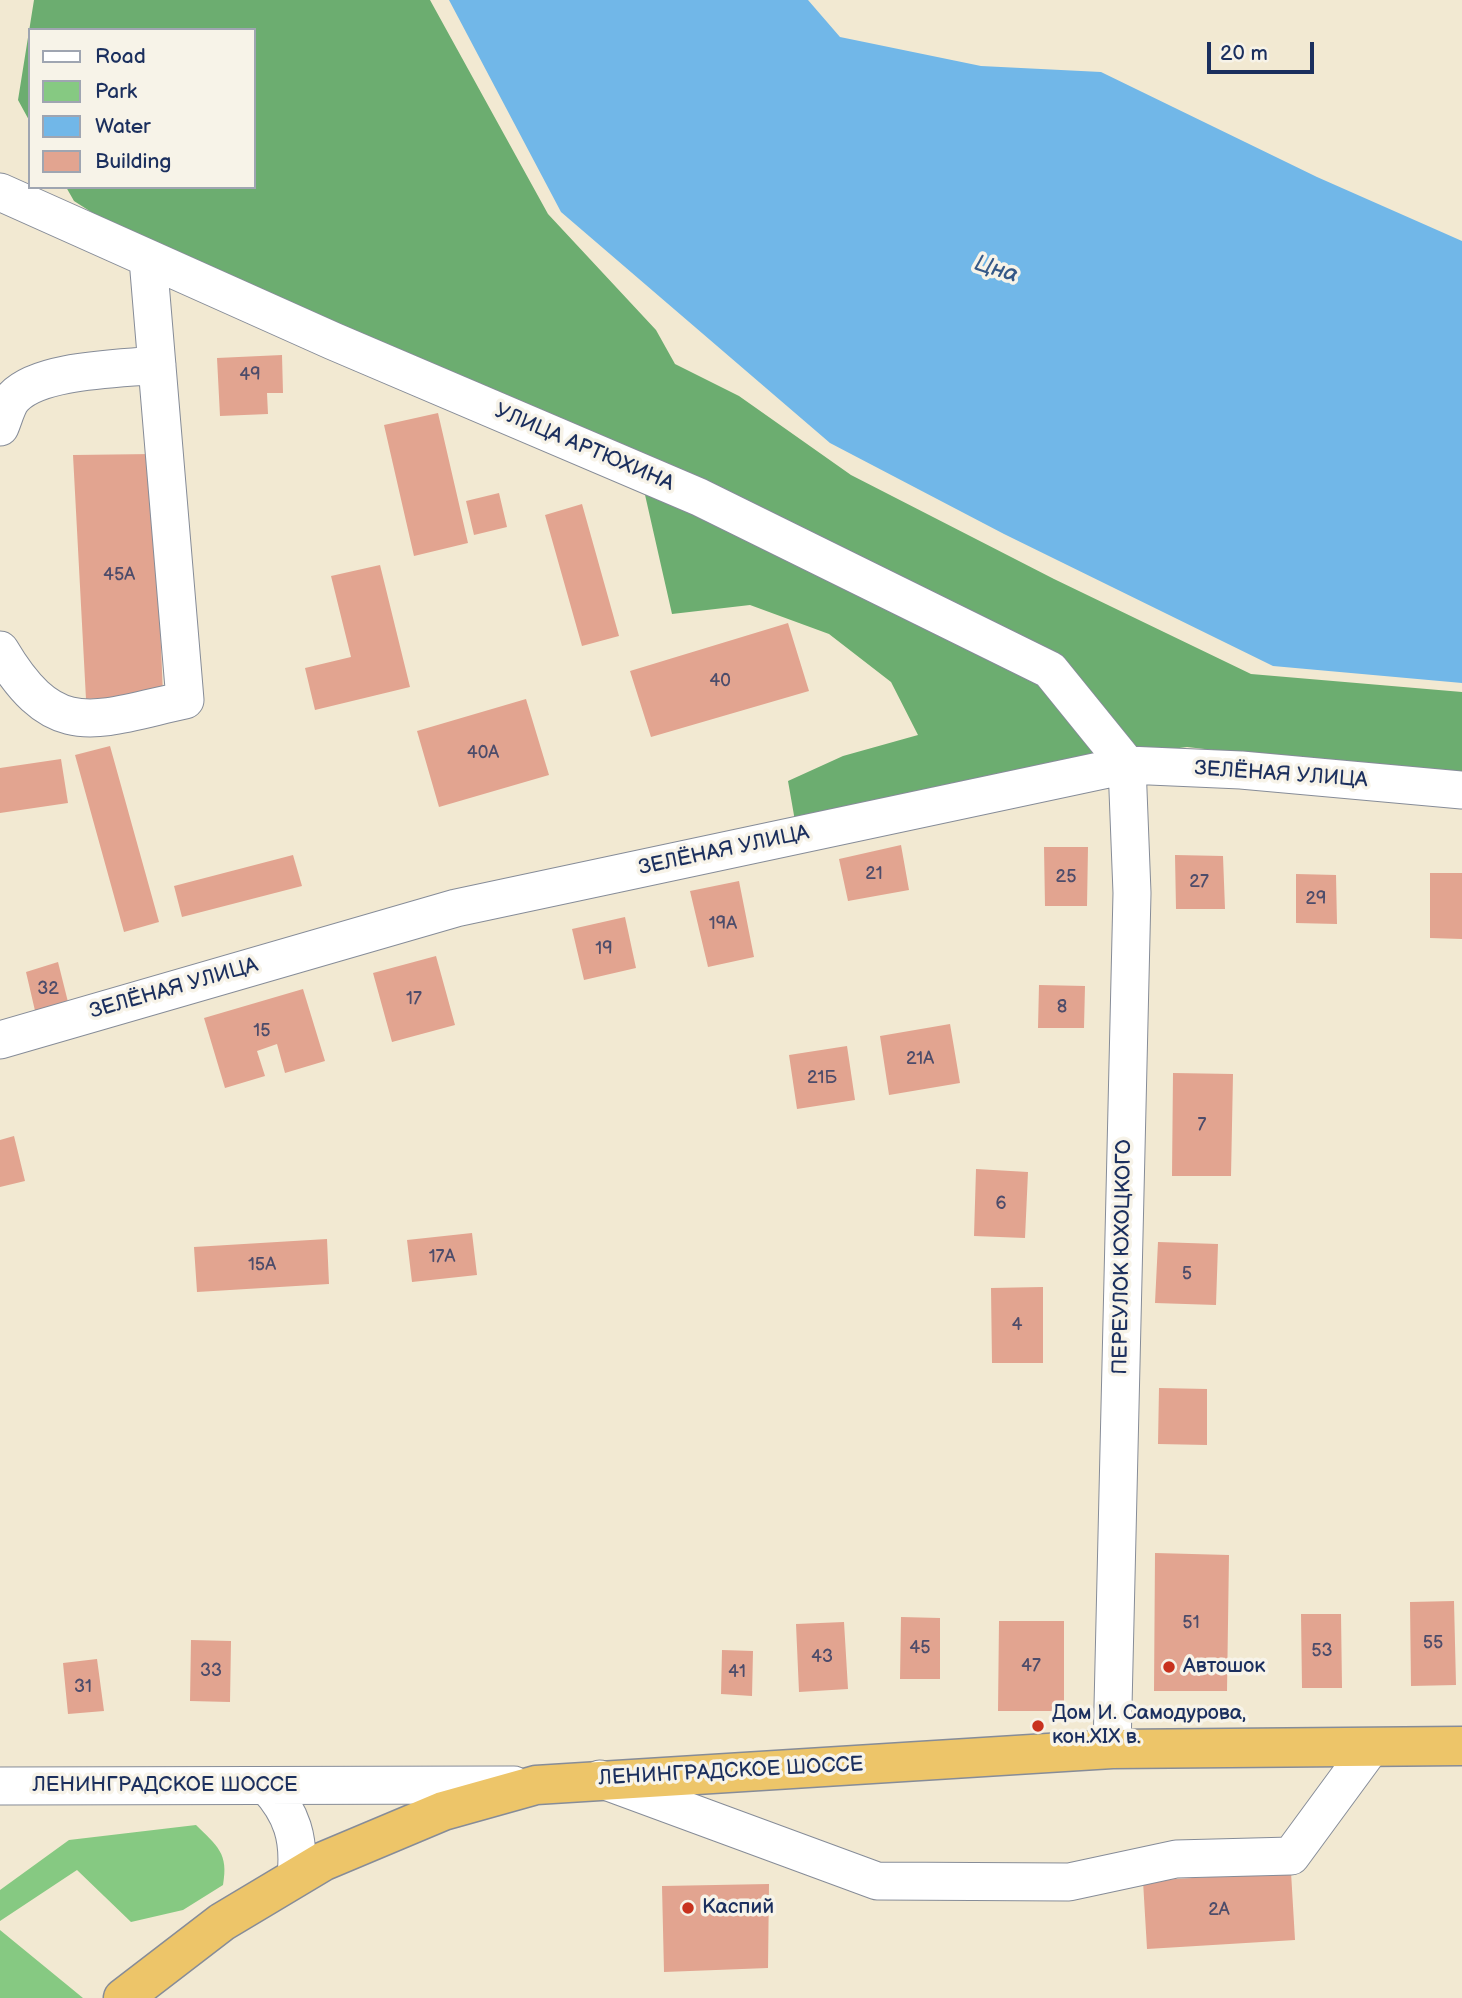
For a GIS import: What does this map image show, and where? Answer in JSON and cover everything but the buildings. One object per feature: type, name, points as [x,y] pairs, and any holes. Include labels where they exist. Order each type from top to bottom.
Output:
[{"type":"highway","name":"ЛЕНИНГРАДСКОЕ ШОССЕ","points":[[536,1785],[1112,1749],[1462,1746]]},
{"type":"highway","points":[[123,1998],[222,1922],[296,1876],[353,1847],[433,1815],[536,1785]]},
{"type":"street","name":"УЛИЦА АРТЮХИНА","points":[[0,192],[334,341],[699,496],[1050,670],[1127,765]]},
{"type":"street","points":[[0,650],[18,681],[53,712],[90,720],[185,700],[148,259]]},
{"type":"street","points":[[0,427],[13,397],[35,384],[82,372],[157,365]]},
{"type":"street","name":"ЗЕЛЁНАЯ УЛИЦА","points":[[0,1040],[456,908],[1127,765],[1241,770],[1462,790]]},
{"type":"street","name":"ПЕРЕУЛОК ЮХОЦКОГО","points":[[1112,1749],[1132,893],[1127,765]]},
{"type":"street","points":[[599,1779],[877,1881],[1069,1882],[1176,1858],[1291,1856],[1371,1747]]},
{"type":"street","name":"ЛЕНИНГРАДСКОЕ ШОССЕ","points":[[0,1786],[536,1785]]},
{"type":"street","points":[[267,1786],[290,1818],[296,1837],[296,1876]]},
{"type":"green space","points":[[34,0],[430,0],[548,214],[656,330],[675,364],[739,396],[851,475],[1054,579],[1251,674],[1462,692],[1462,773],[1362,767],[1187,747],[1081,761],[795,821],[788,781],[843,756],[918,735],[891,682],[829,634],[750,605],[672,614],[636,455],[138,242],[74,201],[67,189],[256,189],[256,28],[30,28]]},
{"type":"green space","points":[[28,38],[28,118],[18,100]]},
{"type":"green space","points":[[196,1825],[223,1857],[223,1885],[183,1910],[131,1922],[77,1870],[0,1921],[0,1890],[69,1840]]},
{"type":"green space","points":[[0,1930],[83,1998],[0,1998]]},
{"type":"water","name":"Цна","points":[[449,0],[808,0],[840,37],[981,66],[1101,72],[1317,177],[1462,241],[1462,683],[1273,666],[1004,534],[830,443],[561,212]]},
{"type":"place","name":"Автошок","points":[[1169,1667]]},
{"type":"place","name":"Дом И. Самодурова, кон.XIX в.","points":[[1038,1726]]},
{"type":"place","name":"Каспий","points":[[688,1908]]}]
